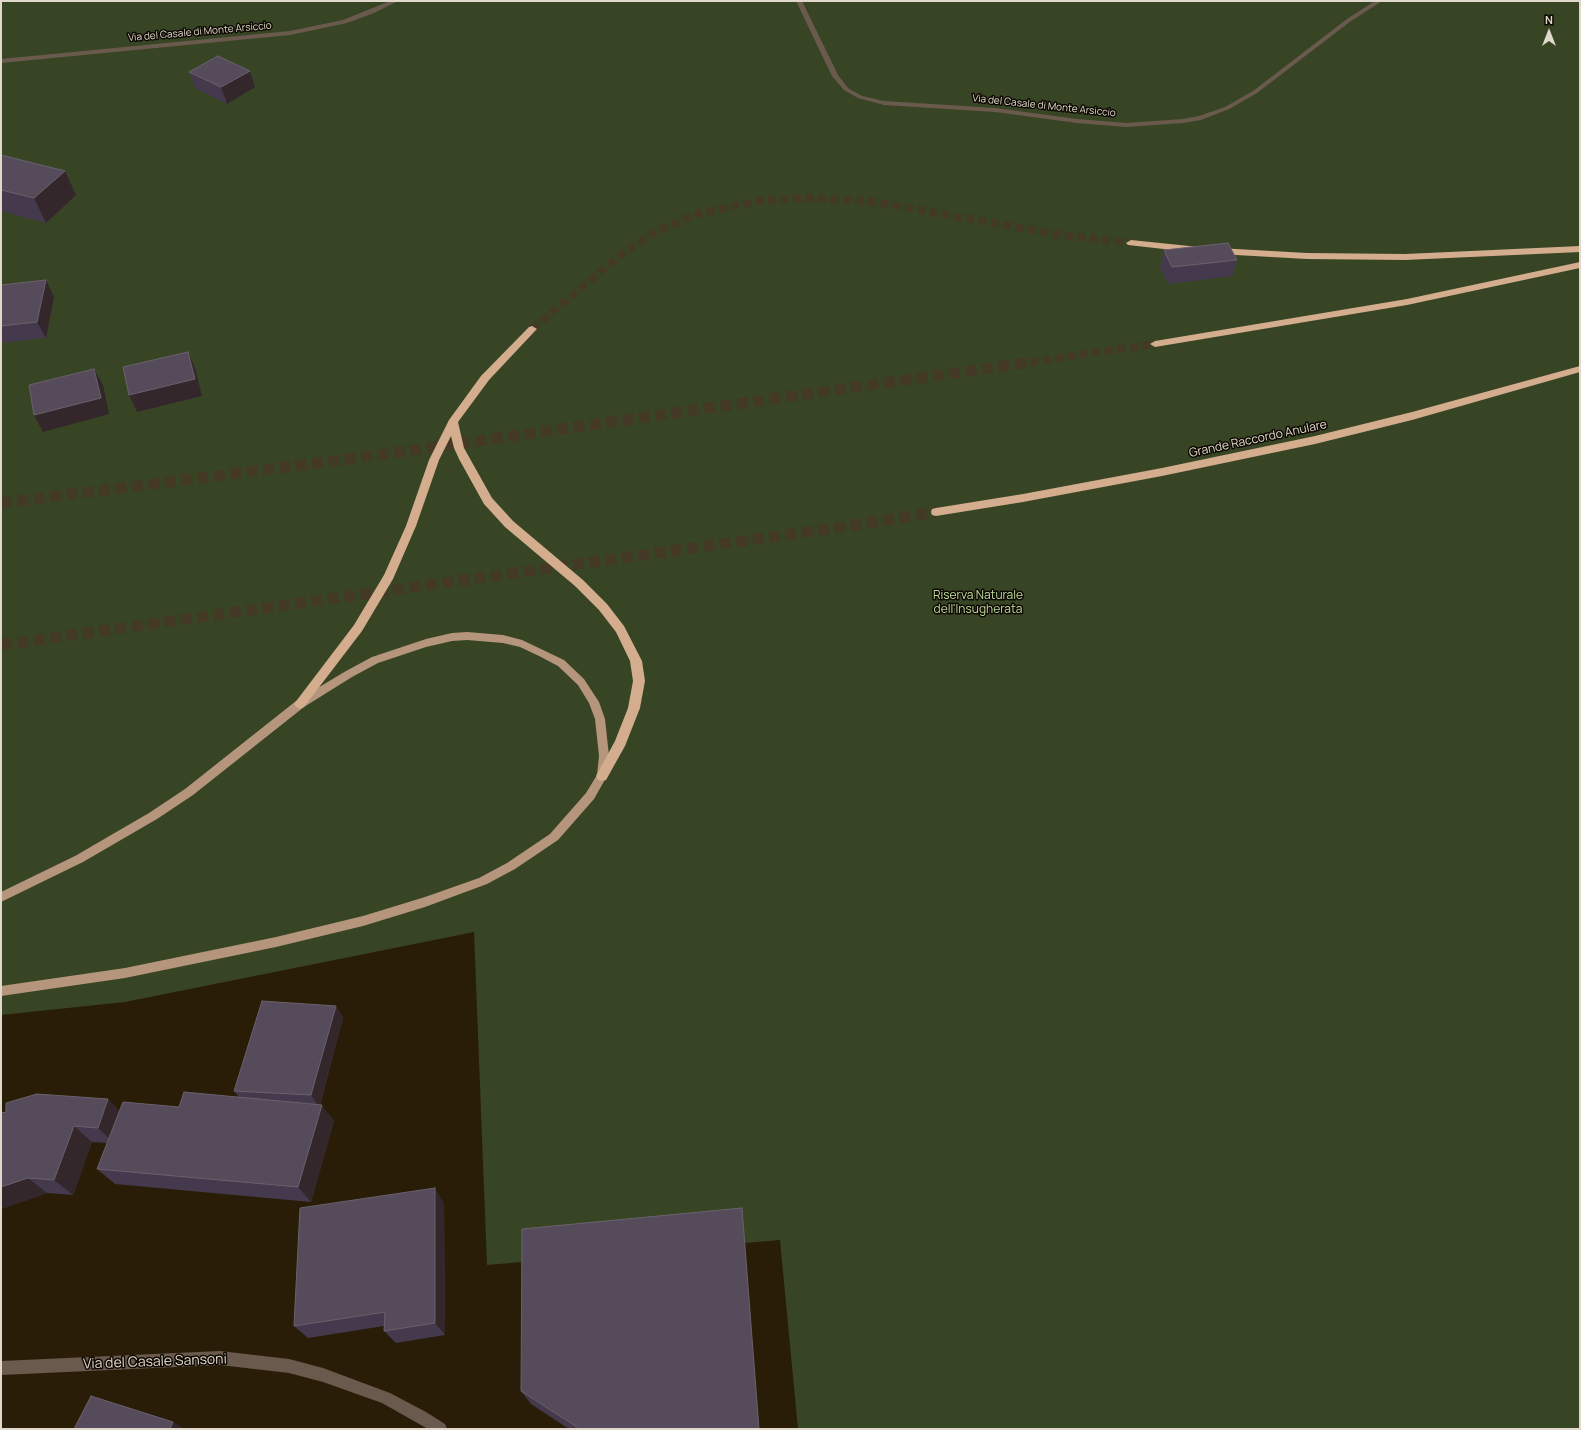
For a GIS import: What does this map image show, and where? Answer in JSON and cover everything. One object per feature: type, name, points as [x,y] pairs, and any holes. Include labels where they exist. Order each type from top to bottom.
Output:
[{"type":"highway","points":[[1132,244],[1243,252],[1362,257],[1441,256],[1580,249]]},
{"type":"highway","points":[[1155,344],[1392,305],[1580,265]]},
{"type":"highway","points":[[300,704],[354,634],[386,582],[405,542],[436,455],[453,422],[485,378],[532,329]]},
{"type":"highway","name":"Grande Raccordo Anulare","points":[[936,512],[1154,474],[1308,441],[1412,416],[1580,369]]},
{"type":"highway","points":[[453,422],[457,442],[464,459],[482,493],[488,501],[501,517],[579,583],[603,607],[620,629],[634,656],[639,681],[634,708],[621,742],[602,776]]},
{"type":"main road","points":[[1,896],[80,859],[153,816],[189,792],[300,704],[375,660],[402,650],[452,637],[467,636],[503,639],[522,644],[560,663],[581,682],[594,702],[600,719],[604,756],[602,776],[576,813],[554,837],[511,866],[483,881],[363,921],[262,945],[125,973],[1,991]]},
{"type":"street","name":"Via del Casale di Monte Arsiccio","points":[[1,60],[290,34],[345,22],[372,12],[395,1]]},
{"type":"street","name":"Via del Casale di Monte Arsiccio","points":[[799,1],[835,76],[846,89],[860,97],[884,103],[995,110],[1077,121],[1126,124],[1183,121],[1201,118],[1227,108],[1254,92],[1350,20],[1379,1]]},
{"type":"street","name":"Via del Casale Sansoni","points":[[1,1368],[220,1358],[275,1365],[323,1375],[356,1387],[403,1407],[440,1429]]},
{"type":"green space","name":"Riserva Naturale dell'Insugherata","points":[[1,1],[1580,1],[1580,1429],[798,1429],[780,1240],[487,1265],[474,932],[125,1002],[1,1015]]},
{"type":"building","points":[[218,56],[250,71],[221,87],[189,72]]},
{"type":"building","points":[[1,155],[65,171],[34,198],[1,190]]},
{"type":"building","points":[[1228,243],[1237,260],[1172,267],[1164,250]]},
{"type":"building","points":[[46,280],[37,322],[1,326],[1,285]]},
{"type":"building","points":[[188,352],[195,379],[129,395],[123,367]]},
{"type":"building","points":[[94,369],[101,398],[34,415],[29,385]]},
{"type":"building","points":[[262,1001],[336,1006],[311,1095],[234,1091]]},
{"type":"building","points":[[184,1092],[322,1105],[298,1187],[97,1169],[123,1102],[179,1107]]},
{"type":"building","points":[[37,1094],[108,1099],[98,1128],[74,1126],[54,1180],[28,1178],[1,1187],[1,1113],[6,1112],[6,1103]]},
{"type":"building","points":[[435,1188],[435,1323],[384,1331],[385,1312],[294,1326],[300,1208]]},
{"type":"building","points":[[742,1208],[759,1429],[580,1429],[521,1391],[522,1229]]},
{"type":"building","points":[[91,1396],[173,1422],[170,1429],[74,1429]]},
{"type":"tunnel","points":[[532,329],[619,256],[655,232],[697,214],[758,201],[803,198],[869,201],[1061,235],[1131,243]]},
{"type":"tunnel","points":[[1019,364],[1155,344]]},
{"type":"tunnel","points":[[1019,364],[1025,363]]},
{"type":"tunnel","points":[[1,503],[357,458],[1019,364]]},
{"type":"tunnel","points":[[1,645],[835,528],[936,512]]}]
